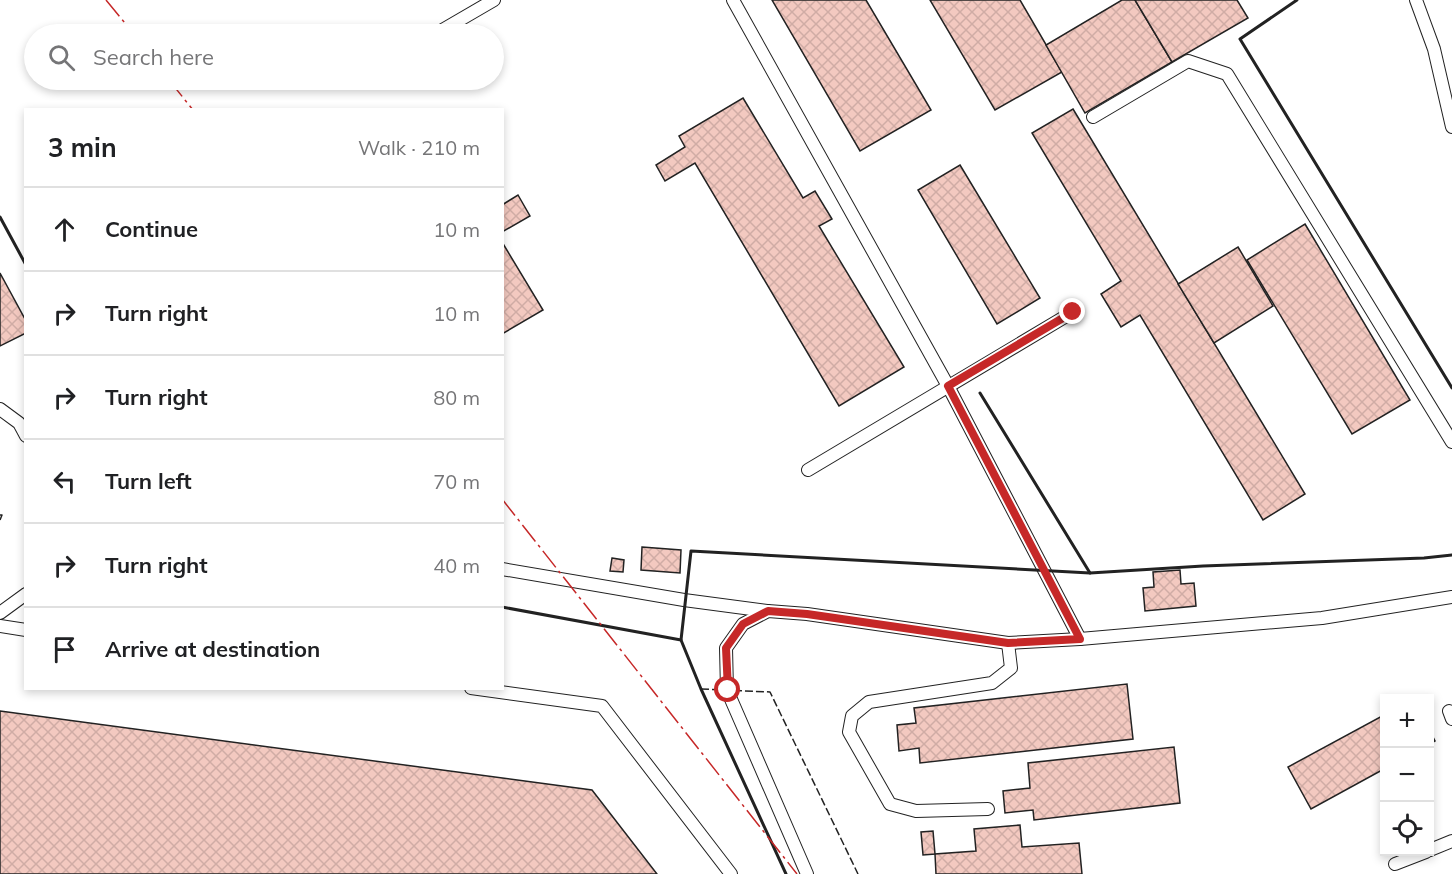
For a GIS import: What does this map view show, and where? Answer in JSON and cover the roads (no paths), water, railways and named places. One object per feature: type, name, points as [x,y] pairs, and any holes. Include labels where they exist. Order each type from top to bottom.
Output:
[{"type":"lane","points":[[453,24],[494,0]]},
{"type":"lane","points":[[733,0],[948,386],[1080,639]]},
{"type":"lane","points":[[1416,0],[1434,49],[1452,127]]},
{"type":"lane","points":[[1093,117],[1188,61],[1227,74],[1452,442]]},
{"type":"lane","points":[[808,470],[1073,312]]},
{"type":"lane","points":[[0,409],[18,423],[24,433]]},
{"type":"lane","points":[[504,569],[684,600],[807,614],[1008,643],[1322,618],[1452,597]]},
{"type":"lane","points":[[0,613],[24,595]]},
{"type":"lane","points":[[768,611],[743,624],[726,648],[728,690],[807,874]]},
{"type":"lane","points":[[0,626],[24,630]]},
{"type":"lane","points":[[988,809],[916,811],[890,804],[849,732],[852,716],[868,702],[992,683],[1011,668],[1008,643]]},
{"type":"lane","points":[[486,690],[603,706],[731,874]]},
{"type":"lane","points":[[1434,848],[1452,841]]},
{"type":"lane","points":[[1395,864],[1415,856]]}]
